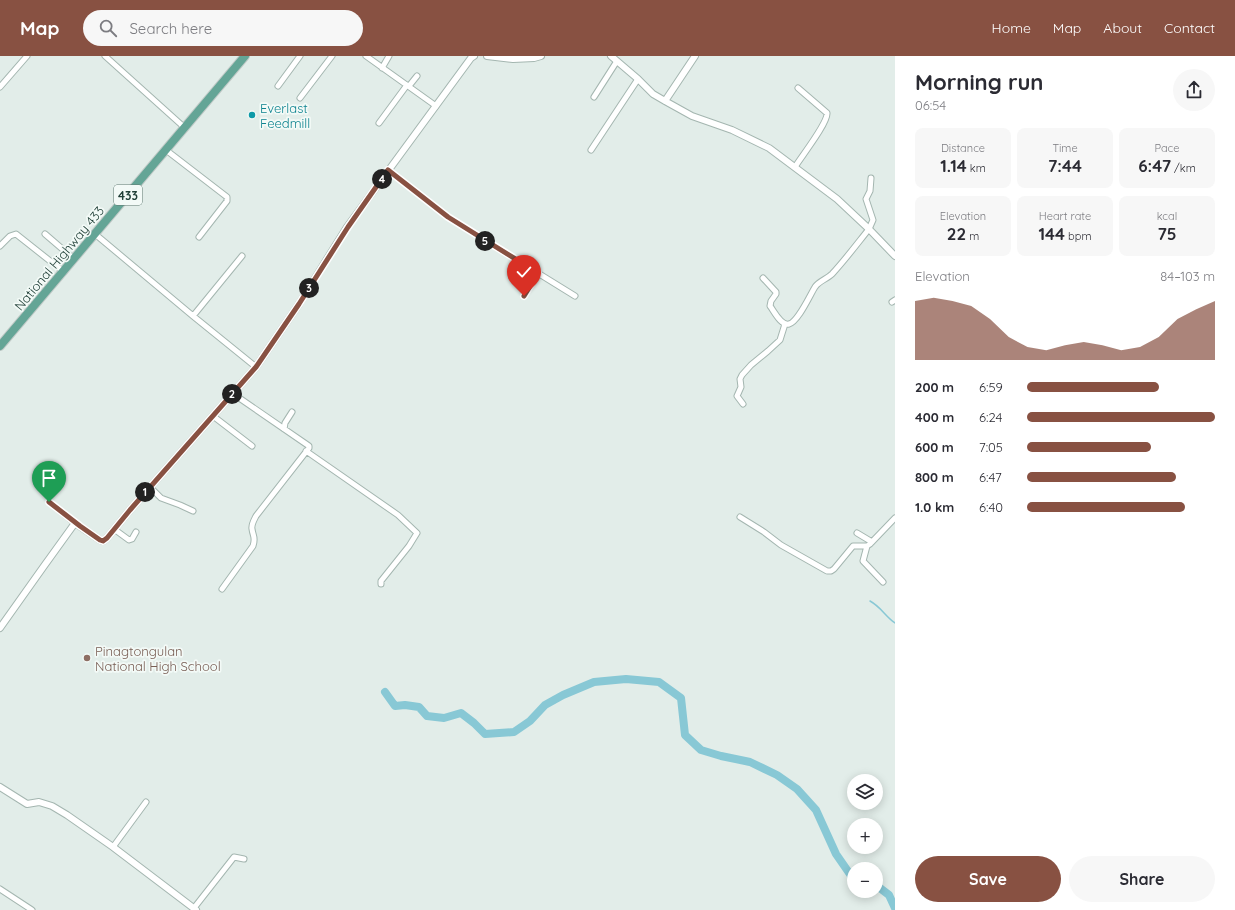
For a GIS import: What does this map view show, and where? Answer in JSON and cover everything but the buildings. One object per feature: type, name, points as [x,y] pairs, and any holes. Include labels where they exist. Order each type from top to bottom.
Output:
[{"type":"main road","name":"National Highway 433","points":[[0,346],[245,56]]},
{"type":"street","points":[[0,86],[27,56]]},
{"type":"street","points":[[105,56],[185,128]]},
{"type":"street","points":[[278,86],[300,56]]},
{"type":"street","points":[[300,98],[332,56]]},
{"type":"street","points":[[366,56],[436,106]]},
{"type":"street","points":[[382,68],[389,56]]},
{"type":"street","points":[[49,502],[100,540],[105,540],[256,367],[299,304],[348,227],[388,170],[474,56]]},
{"type":"street","points":[[487,56],[513,58],[534,58],[541,56]]},
{"type":"street","points":[[611,56],[654,94],[665,101],[692,116],[732,130],[769,148],[837,199],[870,229],[895,256]]},
{"type":"street","points":[[665,101],[695,56]]},
{"type":"street","points":[[594,97],[617,61]]},
{"type":"street","points":[[379,123],[417,76]]},
{"type":"street","points":[[591,150],[638,79]]},
{"type":"street","points":[[795,167],[823,126],[827,116],[827,113],[798,88]]},
{"type":"street","points":[[166,150],[227,196],[227,201],[199,237]]},
{"type":"street","points":[[388,170],[448,217],[575,296]]},
{"type":"street","points":[[785,324],[793,322],[804,307],[815,287],[832,274],[870,229],[873,220],[866,199],[870,191],[871,178]]},
{"type":"street","points":[[0,246],[10,236],[16,234],[64,272]]},
{"type":"street","points":[[45,234],[74,259]]},
{"type":"street","points":[[95,234],[256,367]]},
{"type":"street","points":[[193,316],[242,256]]},
{"type":"street","points":[[524,296],[538,273]]},
{"type":"street","points":[[763,278],[776,292],[770,306],[785,324]]},
{"type":"street","points":[[743,404],[737,396],[740,390],[740,380],[742,375],[751,365],[780,340],[785,324]]},
{"type":"street","points":[[222,589],[255,540],[252,525],[256,516],[309,448],[308,445],[232,393]]},
{"type":"street","points":[[284,429],[285,423],[292,412]]},
{"type":"street","points":[[213,416],[252,446]]},
{"type":"street","points":[[306,451],[398,515],[417,533],[409,546],[381,581],[381,584]]},
{"type":"street","points":[[150,487],[164,500],[193,511]]},
{"type":"street","points":[[740,517],[781,545],[827,571],[834,569],[852,546],[867,546]]},
{"type":"street","points":[[883,582],[863,561],[867,546],[895,518]]},
{"type":"street","points":[[0,628],[76,523]]},
{"type":"street","points":[[114,529],[129,540],[132,539],[136,532]]},
{"type":"street","points":[[857,533],[872,542]]},
{"type":"street","points":[[0,787],[27,804],[39,802],[52,806],[67,815],[113,847],[195,909],[234,857],[244,859]]},
{"type":"street","points":[[113,847],[146,802]]},
{"type":"street","points":[[0,889],[32,910]]},
{"type":"waterway","points":[[870,601],[895,623]]},
{"type":"waterway","points":[[385,692],[395,706],[405,705],[419,707],[427,716],[444,718],[461,713],[485,734],[514,732],[530,721],[545,705],[563,695],[594,682],[626,679],[659,682],[681,698],[685,735],[701,750],[750,762],[777,775],[797,789],[816,810],[836,854],[847,870]]},
{"type":"waterway","points":[[883,890],[889,895],[895,908]]},
{"type":"place","name":"Everlast Feedmill","points":[[252,115]]},
{"type":"place","name":"Pinagtongulan National High School","points":[[87,658]]},
{"type":"route","points":[[49,502],[100,540],[103,541],[107,538],[196,434],[256,367],[299,304],[348,227],[388,170],[448,217],[538,273],[524,296]]}]
